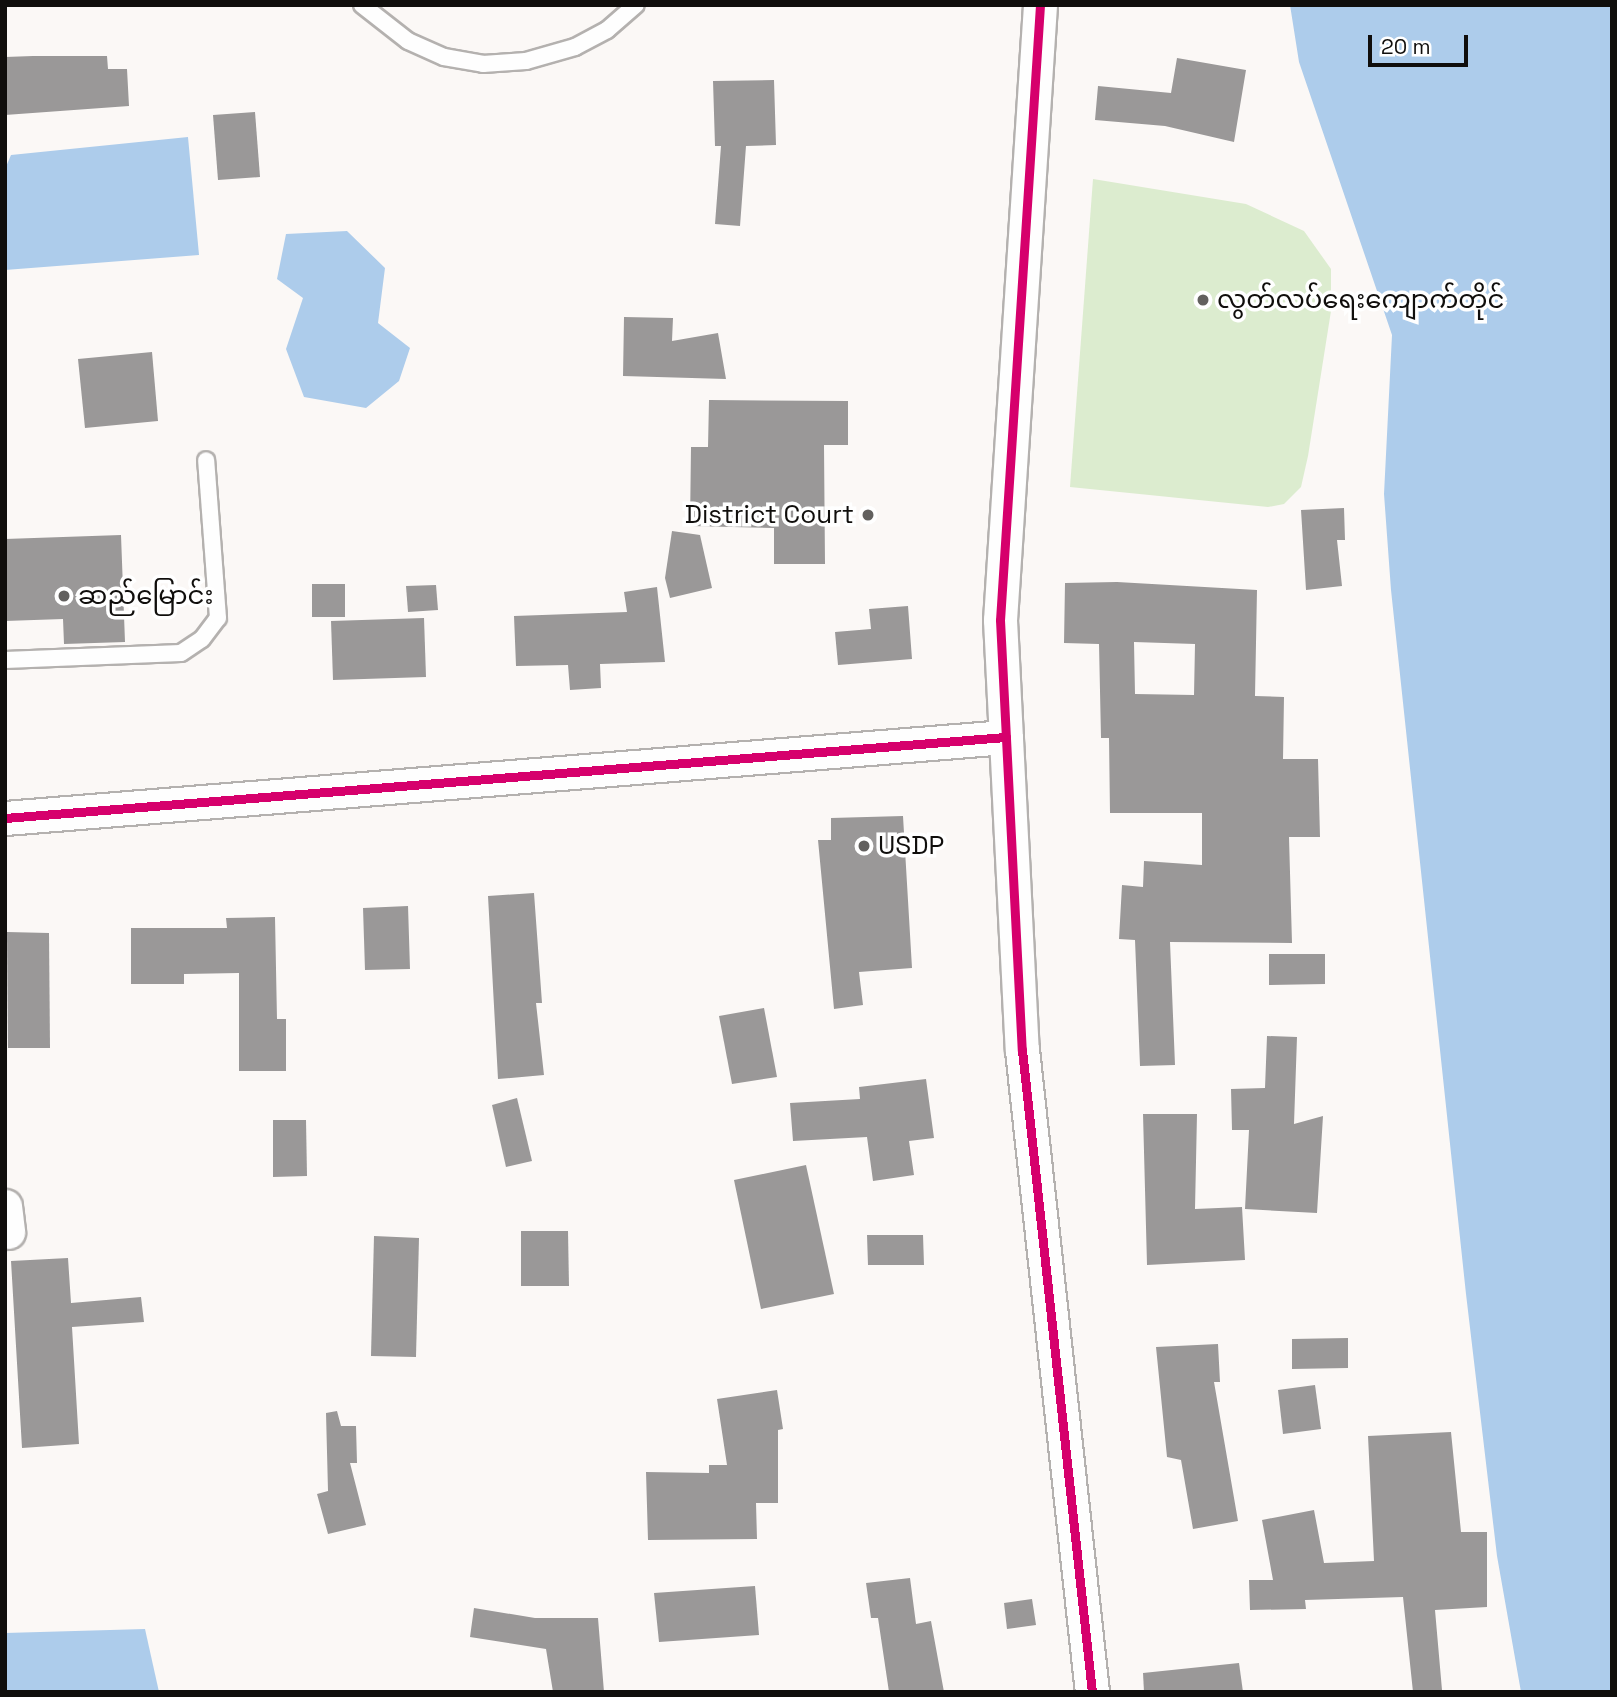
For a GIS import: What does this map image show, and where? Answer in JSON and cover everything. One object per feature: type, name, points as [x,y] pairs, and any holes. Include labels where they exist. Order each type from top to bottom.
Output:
[{"type":"street","points":[[1040,5],[1000,620],[1022,1051],[1092,1692]]},
{"type":"street","points":[[5,818],[1006,737]]},
{"type":"lane","points":[[362,5],[408,41],[444,57],[483,64],[526,61],[575,47],[607,30],[636,5]]},
{"type":"lane","points":[[5,660],[181,653],[202,639],[218,618],[206,460]]},
{"type":"green space","points":[[1093,179],[1246,204],[1304,231],[1331,269],[1331,311],[1308,456],[1301,487],[1284,504],[1268,507],[1070,487]]},
{"type":"water","points":[[1290,5],[1612,5],[1612,1692],[1521,1692],[1497,1556],[1466,1294],[1391,590],[1384,494],[1392,335],[1299,62]]},
{"type":"water","points":[[188,137],[199,255],[5,270],[5,169],[11,155]]},
{"type":"water","points":[[347,231],[385,268],[378,323],[410,348],[399,381],[366,408],[304,397],[286,349],[303,298],[277,279],[286,234]]},
{"type":"water","points":[[145,1629],[159,1692],[5,1692],[5,1633]]},
{"type":"building","points":[[107,56],[108,69],[127,69],[129,106],[5,115],[5,57]]},
{"type":"building","points":[[1177,58],[1246,70],[1234,142],[1165,126],[1095,120],[1098,86],[1171,93]]},
{"type":"building","points":[[774,80],[776,145],[746,146],[740,226],[715,224],[721,146],[715,146],[713,81]]},
{"type":"building","points":[[255,112],[260,177],[218,180],[213,115]]},
{"type":"building","points":[[624,317],[673,318],[672,341],[718,333],[726,379],[623,376]]},
{"type":"building","points":[[152,352],[158,421],[85,428],[78,359]]},
{"type":"building","points":[[709,400],[848,401],[848,445],[824,445],[825,564],[774,564],[774,528],[690,526],[691,447],[708,447]]},
{"type":"building","points":[[1344,508],[1345,540],[1337,540],[1342,586],[1306,590],[1301,510]]},
{"type":"building","points":[[672,531],[700,535],[712,588],[670,598],[665,578]]},
{"type":"building","name":"ဆည်မြောင်း","points":[[121,535],[125,642],[64,644],[63,619],[5,621],[5,539]]},
{"type":"building","points":[[1117,582],[1257,590],[1255,696],[1284,697],[1283,759],[1318,759],[1320,837],[1289,837],[1292,943],[1170,942],[1175,1065],[1140,1066],[1135,940],[1119,939],[1122,885],[1143,887],[1144,861],[1202,865],[1202,813],[1110,813],[1109,738],[1101,738],[1099,644],[1064,643],[1065,583]],"holes":[[[1134,642],[1195,644],[1194,695],[1135,694]]]},
{"type":"building","points":[[312,584],[345,584],[345,617],[312,617]]},
{"type":"building","points":[[436,585],[438,610],[408,612],[406,586]]},
{"type":"building","points":[[657,587],[665,662],[600,664],[601,688],[570,690],[568,665],[516,666],[514,616],[627,612],[624,592]]},
{"type":"building","points":[[908,606],[912,659],[838,665],[835,632],[871,629],[869,609]]},
{"type":"building","points":[[424,618],[426,677],[333,680],[331,621]]},
{"type":"building","points":[[903,816],[912,968],[859,972],[863,1005],[834,1009],[818,840],[831,840],[831,818]]},
{"type":"building","points":[[534,893],[542,1003],[536,1003],[544,1075],[498,1079],[488,896]]},
{"type":"building","points":[[408,906],[410,969],[365,970],[363,908]]},
{"type":"building","points":[[275,917],[277,1019],[286,1019],[286,1071],[239,1071],[239,973],[184,974],[184,984],[131,984],[131,928],[227,928],[226,918]]},
{"type":"building","points":[[7,932],[49,933],[50,1048],[8,1048]]},
{"type":"building","points":[[1269,954],[1325,954],[1325,984],[1269,985]]},
{"type":"building","points":[[764,1008],[777,1077],[732,1084],[719,1016]]},
{"type":"building","points":[[1267,1036],[1297,1037],[1294,1124],[1323,1116],[1317,1213],[1245,1209],[1249,1130],[1232,1130],[1231,1089],[1265,1088]]},
{"type":"building","points":[[926,1079],[934,1138],[909,1141],[914,1175],[873,1181],[867,1137],[793,1141],[790,1103],[860,1099],[859,1087]]},
{"type":"building","points":[[517,1098],[532,1161],[506,1167],[492,1105]]},
{"type":"building","points":[[1143,1114],[1197,1114],[1195,1209],[1242,1207],[1245,1260],[1147,1265]]},
{"type":"building","points":[[273,1120],[306,1120],[307,1176],[273,1177]]},
{"type":"building","points":[[806,1165],[834,1294],[761,1309],[734,1180]]},
{"type":"building","points":[[521,1231],[568,1231],[569,1286],[521,1286]]},
{"type":"building","points":[[867,1235],[923,1235],[924,1265],[868,1265]]},
{"type":"building","points":[[374,1236],[419,1238],[416,1357],[371,1356]]},
{"type":"building","points":[[68,1258],[71,1303],[141,1297],[144,1322],[72,1327],[79,1444],[22,1448],[11,1261]]},
{"type":"building","points":[[1348,1338],[1348,1368],[1292,1369],[1292,1339]]},
{"type":"building","points":[[1218,1344],[1220,1382],[1214,1382],[1238,1521],[1193,1529],[1181,1460],[1167,1457],[1156,1347]]},
{"type":"building","points":[[1315,1385],[1321,1429],[1283,1434],[1278,1390]]},
{"type":"building","points":[[777,1390],[783,1429],[778,1430],[778,1503],[756,1503],[757,1539],[648,1540],[646,1472],[709,1473],[709,1465],[727,1465],[717,1399]]},
{"type":"building","points":[[337,1411],[341,1426],[356,1426],[357,1463],[350,1463],[366,1525],[328,1534],[317,1494],[328,1491],[326,1413]]},
{"type":"building","points":[[1451,1432],[1461,1532],[1487,1532],[1487,1607],[1435,1610],[1442,1690],[1413,1692],[1403,1597],[1305,1600],[1306,1609],[1250,1610],[1249,1580],[1273,1580],[1262,1520],[1314,1510],[1324,1563],[1374,1561],[1368,1436]]},
{"type":"building","points":[[910,1578],[916,1624],[931,1621],[944,1692],[889,1692],[878,1618],[871,1618],[866,1583]]},
{"type":"building","points":[[755,1586],[759,1635],[659,1642],[654,1593]]},
{"type":"building","points":[[1032,1599],[1036,1625],[1007,1629],[1004,1603]]},
{"type":"building","points":[[474,1608],[535,1618],[598,1618],[604,1692],[553,1692],[546,1649],[470,1637]]},
{"type":"building","points":[[1239,1663],[1243,1692],[1144,1692],[1143,1673]]},
{"type":"cycle path","points":[[1040,5],[1000,620],[1022,1050],[1092,1692]]},
{"type":"cycle path","points":[[5,818],[1006,737]]},
{"type":"place","name":"လွတ်လပ်ရေးကျောက်တိုင်","points":[[1203,300]]},
{"type":"place","name":"District Court","points":[[868,515]]},
{"type":"place","name":"ဆည်မြောင်း","points":[[64,596]]},
{"type":"place","name":"USDP","points":[[864,846]]}]
